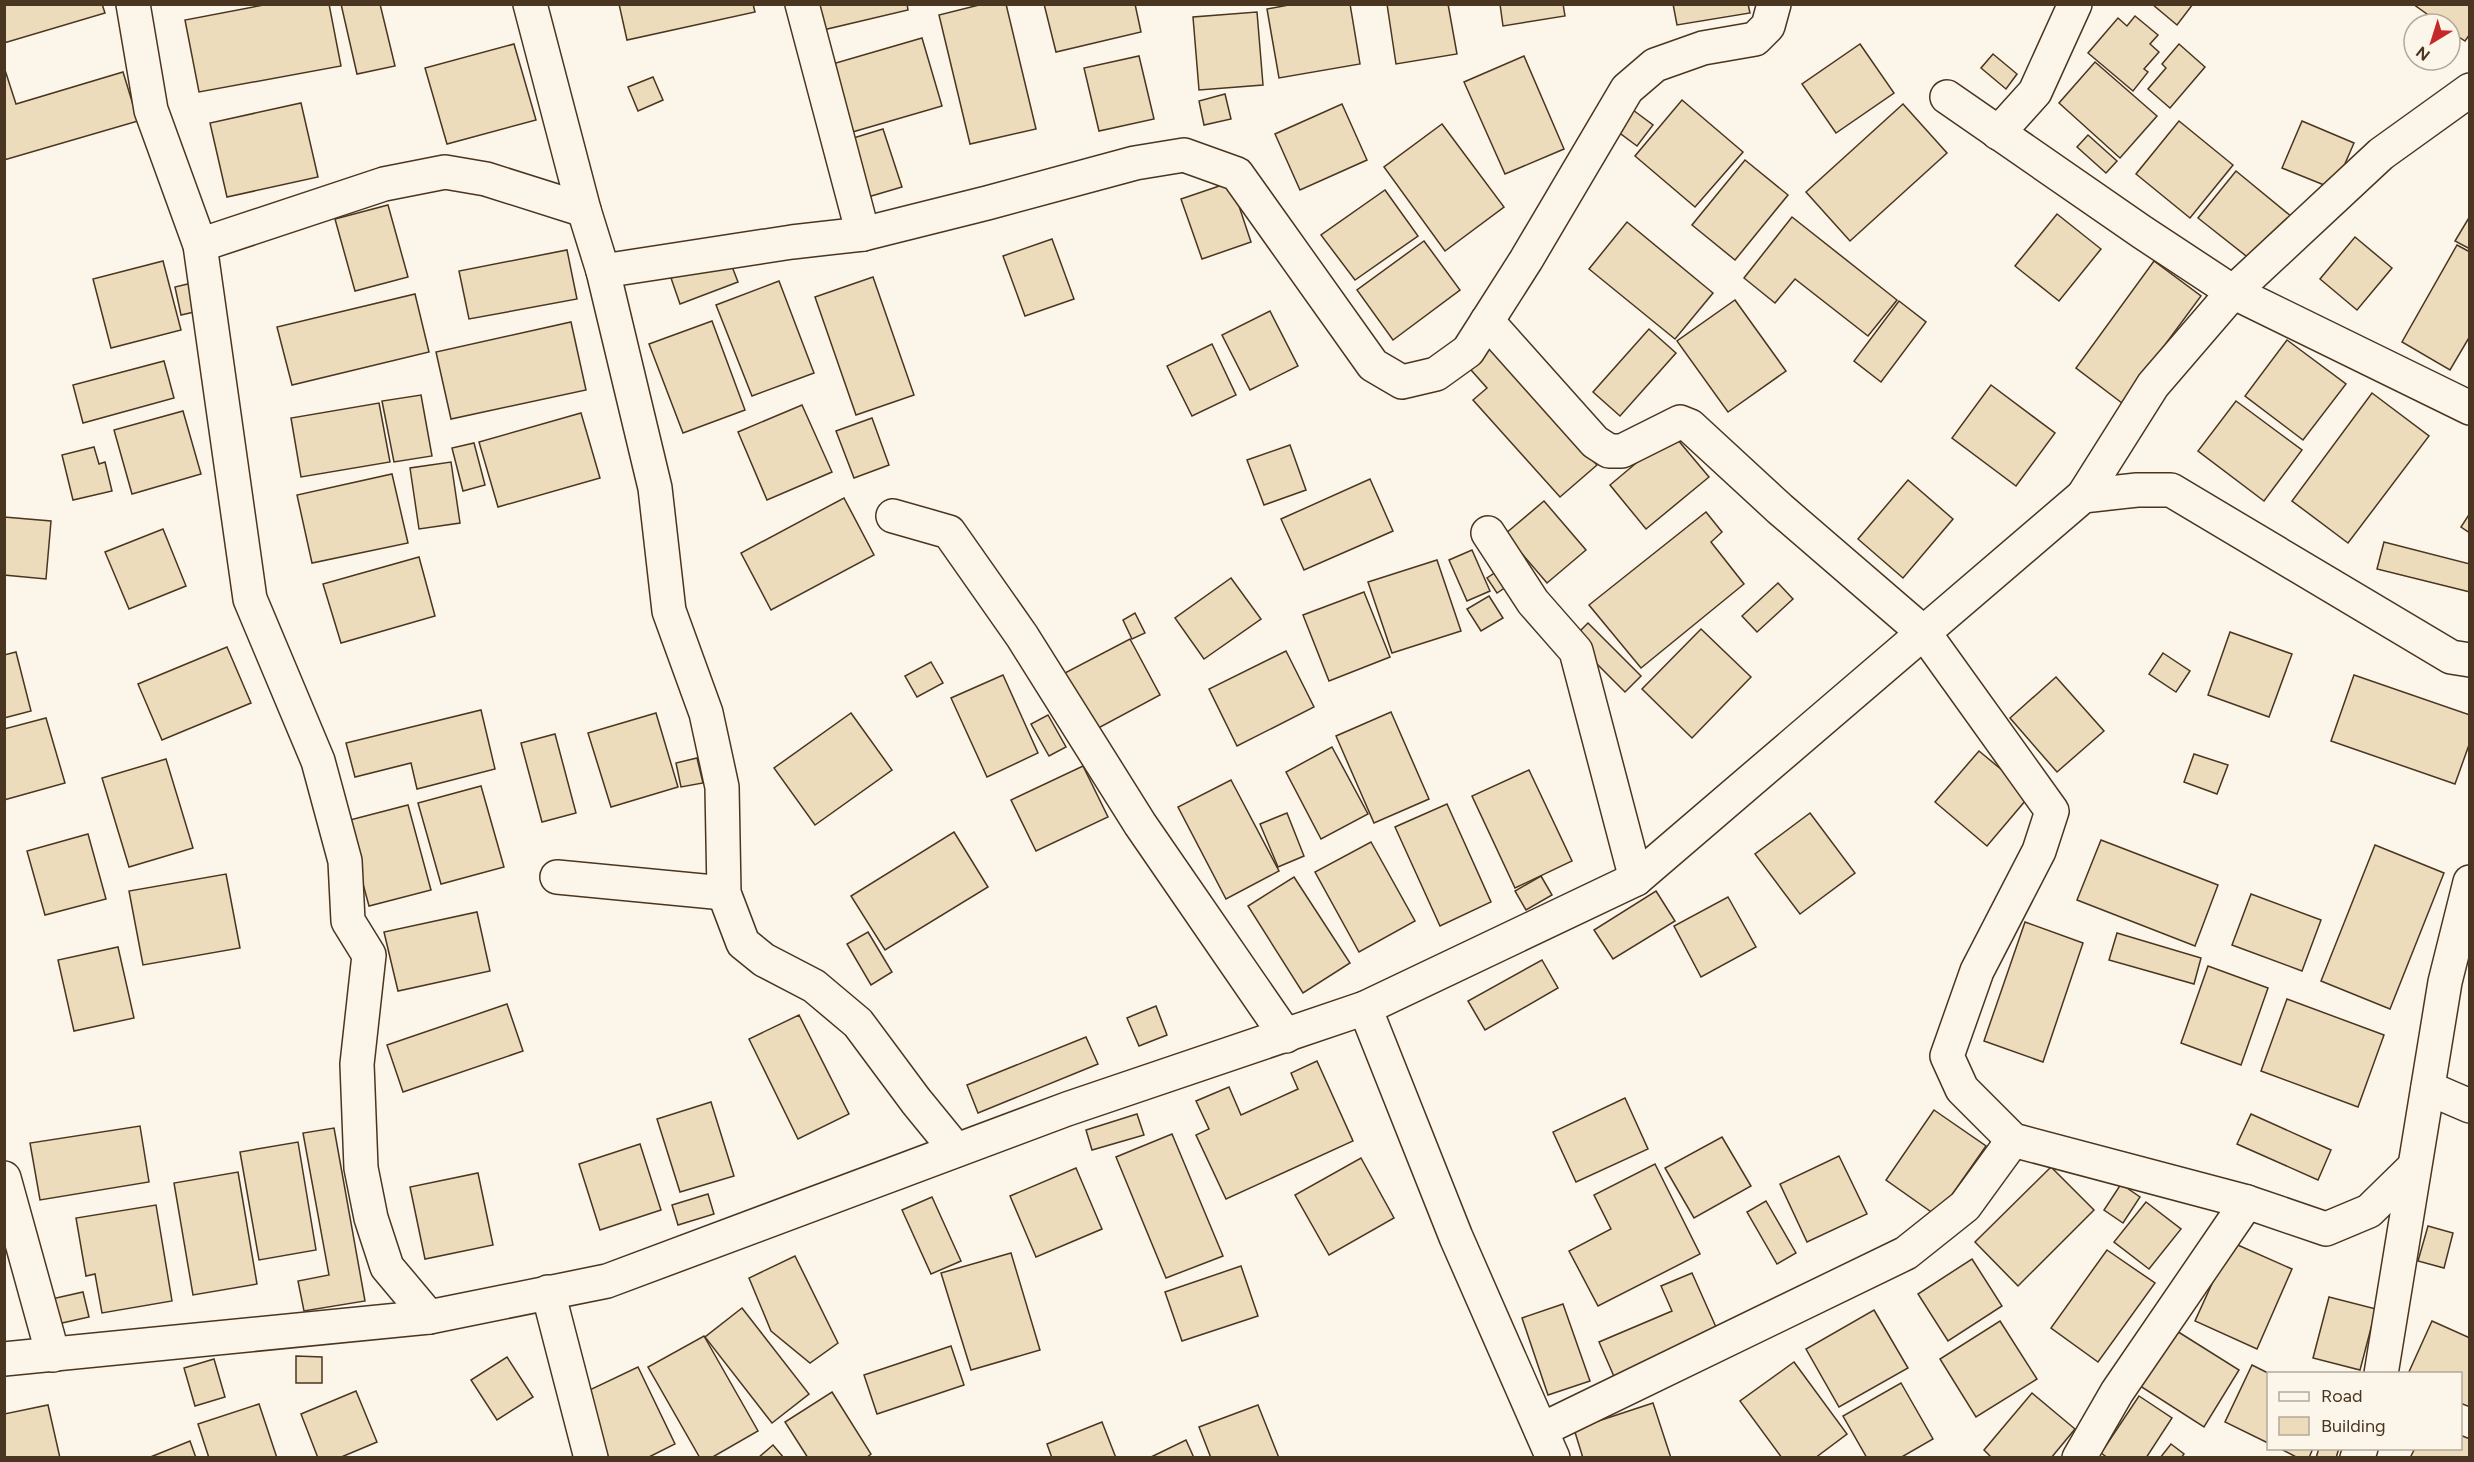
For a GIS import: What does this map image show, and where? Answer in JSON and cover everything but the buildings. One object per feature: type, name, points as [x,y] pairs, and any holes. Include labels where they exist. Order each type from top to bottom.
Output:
[{"type":"street","points":[[133,4],[152,110],[200,245],[250,599],[318,761],[345,861],[348,921],[369,955],[357,1064],[361,1168],[371,1218],[387,1267],[429,1317]]},
{"type":"street","points":[[530,4],[603,271],[655,488],[669,611],[706,713],[722,787],[724,893],[743,943],[764,960],[814,986],[858,1023],[956,1150]]},
{"type":"street","points":[[802,4],[863,234]]},
{"type":"street","points":[[603,271],[792,242],[863,234],[1135,163],[1184,155],[1237,174],[1373,365],[1402,382],[1436,374],[1468,351],[1526,260],[1627,89],[1655,65],[1703,48],[1755,39],[1768,26],[1774,4]]},
{"type":"street","points":[[1998,133],[2035,92],[2075,4]]},
{"type":"street","points":[[4,1359],[53,1356],[429,1317],[607,1281],[1067,1109],[1365,1008],[1636,879],[1925,634],[2083,496],[2153,385],[2233,292],[2381,154],[2469,90]]},
{"type":"street","points":[[1947,97],[2233,292],[2469,408]]},
{"type":"street","points":[[200,245],[384,184],[445,172],[486,179],[585,210]]},
{"type":"street","points":[[1487,321],[1595,442],[1609,451],[1623,451],[1673,424],[1680,422],[1690,426],[1780,510],[1925,634],[2052,811],[2039,851],[1977,971],[1947,1056],[1962,1089],[2013,1140],[2247,1202],[2326,1229],[2369,1211],[2415,1167]]},
{"type":"street","points":[[2083,496],[2137,490],[2171,490],[2451,657],[2469,660]]},
{"type":"street","points":[[893,516],[949,532],[1022,636],[1140,824],[1286,1036]]},
{"type":"street","points":[[1488,533],[1533,602],[1576,651],[1636,879]]},
{"type":"street","points":[[557,877],[724,893]]},
{"type":"street","points":[[2381,1372],[2428,1088],[2457,985],[2469,882]]},
{"type":"street","points":[[1365,1008],[1456,1237],[1547,1444],[1906,1254],[1965,1206],[2013,1140]]},
{"type":"street","points":[[2428,1088],[2469,1106]]},
{"type":"street","points":[[4,1178],[53,1356]]},
{"type":"street","points":[[2079,1458],[2117,1392],[2247,1202]]},
{"type":"street","points":[[548,1292],[591,1458]]}]
